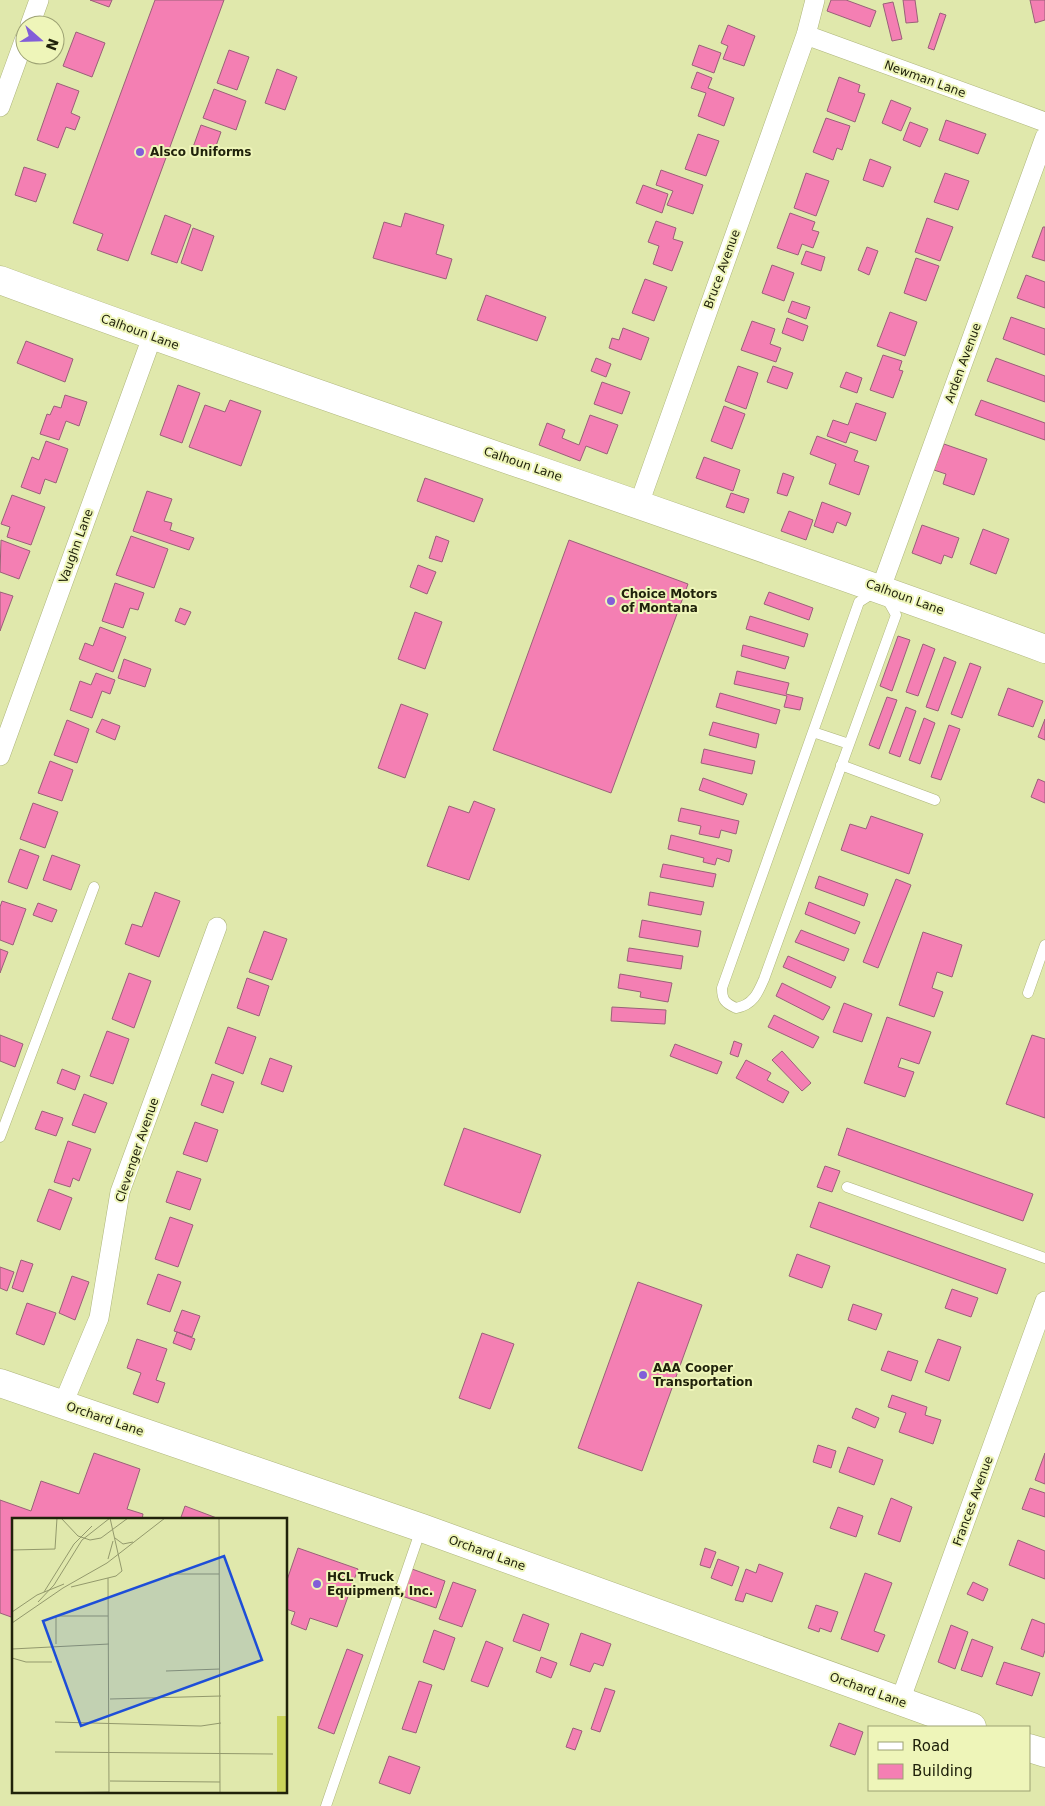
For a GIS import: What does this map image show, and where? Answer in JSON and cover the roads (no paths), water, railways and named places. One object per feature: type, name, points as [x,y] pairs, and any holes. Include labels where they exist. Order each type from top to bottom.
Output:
[{"type":"street","points":[[34,15],[39,0]]},
{"type":"street","name":"Bruce Avenue","points":[[639,504],[806,35],[815,0]]},
{"type":"street","name":"Newman Lane","points":[[806,35],[1045,122]]},
{"type":"street","points":[[0,107],[15,65]]},
{"type":"street","name":"Arden Avenue","points":[[881,588],[1045,137]]},
{"type":"street","name":"Calhoun Lane","points":[[0,280],[152,337],[881,588],[1045,649]]},
{"type":"street","name":"Vaughn Lane","points":[[0,756],[152,337]]},
{"type":"street","name":"Clevenger Avenue","points":[[63,1404],[99,1318],[120,1192],[217,927]]},
{"type":"street","name":"Frances Avenue","points":[[900,1701],[1045,1301]]},
{"type":"street","name":"Orchard Lane","points":[[0,1383],[422,1528],[969,1726]]},
{"type":"street","points":[[1030,1748],[1045,1753]]},
{"type":"lane","points":[[881,588],[896,615],[757,995],[743,1007],[736,1008],[727,1004],[722,998],[722,988],[859,602],[881,588]]},
{"type":"lane","points":[[812,732],[849,744]]},
{"type":"lane","points":[[841,765],[935,800]]},
{"type":"lane","points":[[0,1137],[94,887]]},
{"type":"lane","points":[[1028,993],[1045,945]]},
{"type":"lane","points":[[847,1187],[1045,1258]]},
{"type":"lane","points":[[326,1806],[422,1528]]},
{"type":"place","name":"Alsco Uniforms","points":[[140,152]]},
{"type":"place","name":"Choice Motors of Montana","points":[[611,601]]},
{"type":"place","name":"AAA Cooper Transportation","points":[[643,1375]]},
{"type":"place","name":"HCL Truck Equipment, Inc.","points":[[317,1584]]}]
